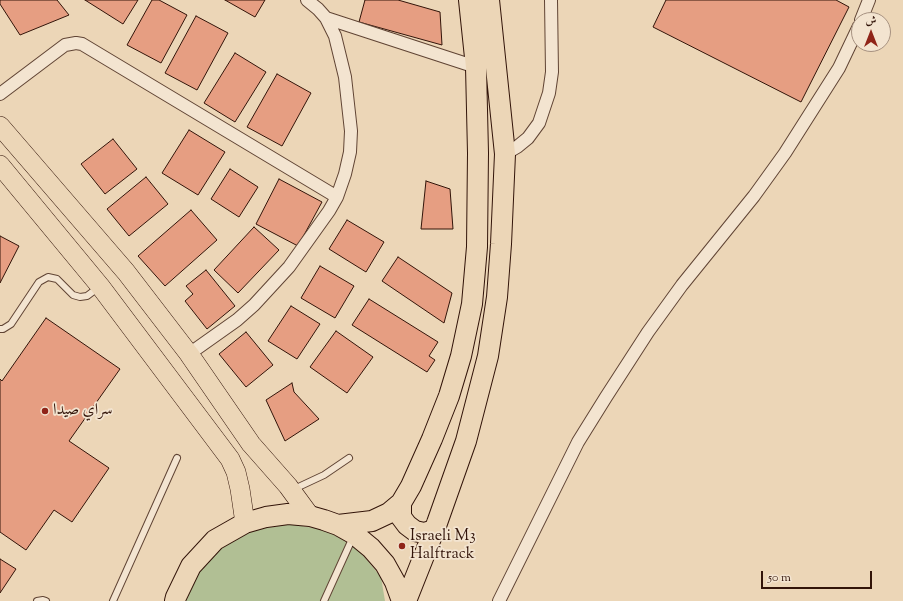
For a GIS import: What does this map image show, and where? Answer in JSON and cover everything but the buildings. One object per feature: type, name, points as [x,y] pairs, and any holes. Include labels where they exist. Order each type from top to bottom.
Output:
[{"type":"highway","points":[[346,530],[389,513],[401,503],[411,486],[429,446],[449,396],[461,356],[472,304],[477,247],[478,153],[476,66],[469,0]]},
{"type":"highway","points":[[406,601],[434,530],[466,441],[488,356],[497,297],[505,154],[489,0]]},
{"type":"highway","points":[[401,503],[401,517],[407,525],[415,531],[424,533],[434,530]]},
{"type":"highway","points":[[175,601],[191,566],[214,540],[244,523],[266,517],[288,514],[310,516],[346,530],[371,548],[385,564],[395,582],[402,601]]},
{"type":"main road","points":[[0,126],[126,272],[189,354],[251,444],[310,516]]},
{"type":"main road","points":[[0,165],[100,286],[230,459],[236,472],[240,489],[244,523]]},
{"type":"main road","points":[[70,248],[91,231]]},
{"type":"street","points":[[189,354],[236,320],[272,287],[321,225],[337,197],[345,174],[350,152],[351,131],[350,111],[345,77],[335,36],[326,18],[307,0]]},
{"type":"street","points":[[505,154],[528,138],[538,123],[549,93],[552,72],[551,0]]},
{"type":"street","points":[[864,12],[869,0]]},
{"type":"street","points":[[326,18],[476,66]]},
{"type":"street","points":[[0,94],[65,45],[76,43],[82,44],[337,197]]},
{"type":"street","points":[[499,601],[578,442],[606,397],[648,332],[682,285],[754,196],[785,153],[839,68],[851,43]]},
{"type":"lane","points":[[0,329],[3,329],[11,324],[39,282],[48,277],[57,279],[73,295],[80,297],[88,296],[100,286]]},
{"type":"lane","points":[[112,601],[177,458]]},
{"type":"lane","points":[[291,491],[324,475],[349,458]]},
{"type":"lane","points":[[324,601],[346,530]]},
{"type":"lane","points":[[37,601],[46,601]]},
{"type":"green space","points":[[290,524],[326,530],[358,549],[381,577],[385,601],[186,601],[200,570],[224,546],[253,530]]},
{"type":"place","name":"سراي صيدا","points":[[45,411]]},
{"type":"place","name":"Israeli M3 Halftrack","points":[[402,546]]}]
